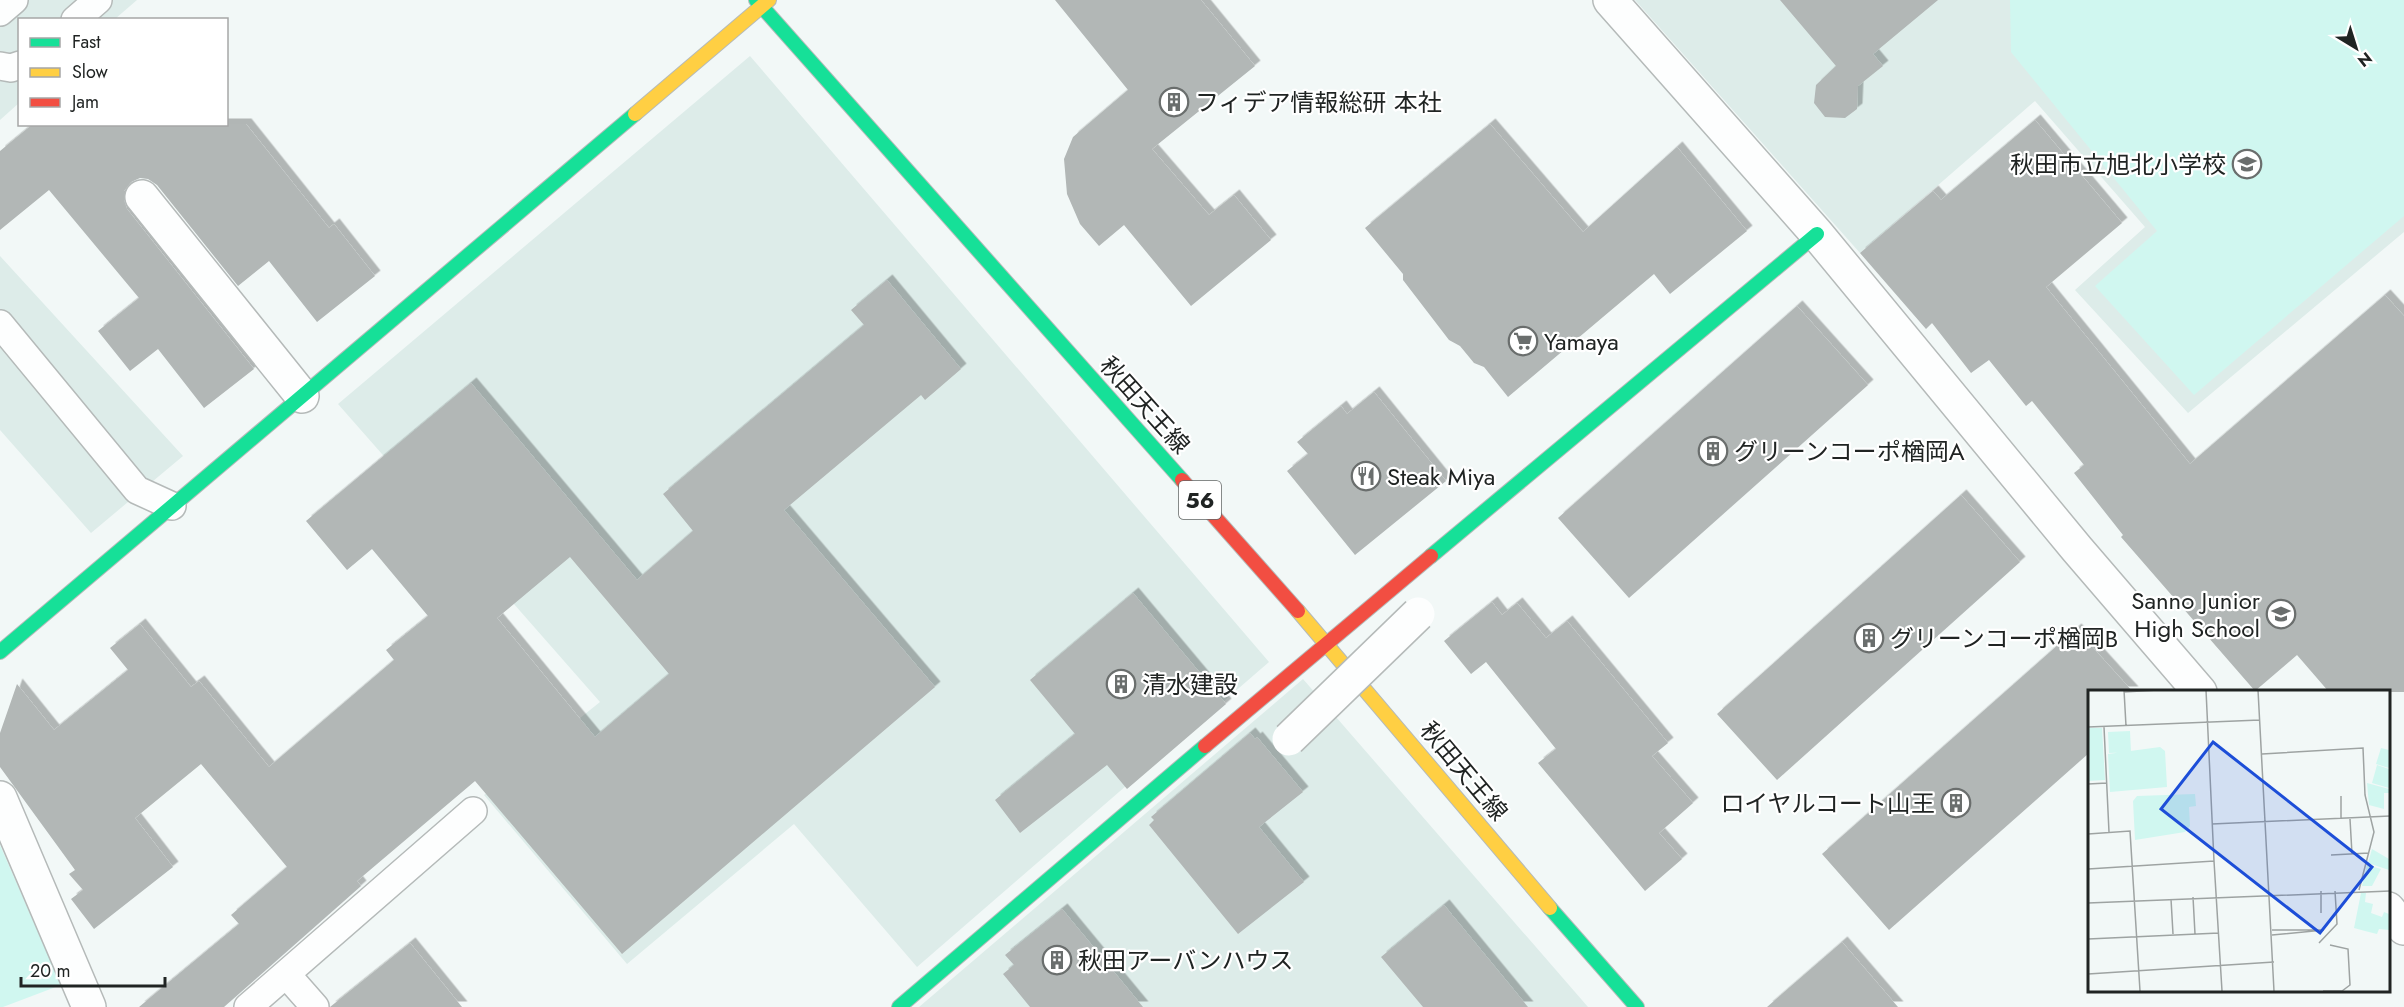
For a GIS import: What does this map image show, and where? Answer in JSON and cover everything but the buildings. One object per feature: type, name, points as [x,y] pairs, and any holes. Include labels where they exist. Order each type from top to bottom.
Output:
[{"type":"street","points":[[1610,0],[1817,234],[2077,549],[2198,690]]},
{"type":"street","points":[[0,652],[762,2]]},
{"type":"street","name":"秋田天王線","points":[[762,2],[1327,643],[1585,949],[1637,1007]]},
{"type":"street","points":[[142,197],[302,396]]},
{"type":"street","points":[[900,1007],[1327,643],[1817,234]]},
{"type":"street","points":[[1289,739],[1418,614]]},
{"type":"street","points":[[0,798],[88,1007]]},
{"type":"street","points":[[2389,910],[2404,928]]},
{"type":"lane","points":[[0,12],[14,0]]},
{"type":"lane","points":[[77,18],[98,0]]},
{"type":"lane","points":[[0,66],[11,68],[18,66]]},
{"type":"lane","points":[[0,324],[137,490],[171,506]]},
{"type":"lane","points":[[249,1007],[473,811]]},
{"type":"lane","points":[[286,974],[315,1007]]},
{"type":"shaded area","points":[[0,0],[137,0],[116,18],[18,18],[18,104],[0,120]]},
{"type":"shaded area","name":"秋田市立旭北小学校","points":[[1635,0],[2404,0],[2404,232],[2188,413],[2075,290],[2145,227],[2035,101],[1860,253]]},
{"type":"shaded area","points":[[750,56],[1269,662],[917,967],[794,824],[627,964],[484,795],[600,702],[338,404]]},
{"type":"shaded area","points":[[0,256],[183,456],[91,533],[0,430]]},
{"type":"shaded area","points":[[1303,679],[1588,1007],[919,1007]]},
{"type":"green space","name":"秋田市立旭北小学校","points":[[2010,0],[2404,0],[2404,216],[2194,395],[2095,286],[2157,231],[2011,52]]},
{"type":"green space","points":[[0,845],[61,985],[3,1007],[0,1007]]},
{"type":"traffic: fast","points":[[756,0],[1182,480]]},
{"type":"traffic: fast","points":[[0,652],[635,114]]},
{"type":"traffic: fast","points":[[1431,556],[1817,234]]},
{"type":"traffic: fast","points":[[899,1007],[1205,746]]},
{"type":"traffic: fast","points":[[1550,908],[1637,1007]]},
{"type":"traffic: slow","points":[[635,114],[769,0]]},
{"type":"traffic: slow","points":[[1298,611],[1550,908]]},
{"type":"traffic: jam","points":[[1182,480],[1298,611]]},
{"type":"traffic: jam","points":[[1205,746],[1431,556]]},
{"type":"place","name":"フィデア情報総研 本社","points":[[1174,102]]},
{"type":"place","name":"秋田市立旭北小学校","points":[[2247,164]]},
{"type":"place","name":"Yamaya","points":[[1523,341]]},
{"type":"place","name":"グリーンコーポ楢岡A","points":[[1713,451]]},
{"type":"place","name":"Steak Miya","points":[[1366,476]]},
{"type":"place","name":"Sanno Junior High School","points":[[2281,614]]},
{"type":"place","name":"グリーンコーポ楢岡B","points":[[1869,638]]},
{"type":"place","name":"清水建設","points":[[1121,684]]},
{"type":"place","name":"ロイヤルコート山王","points":[[1956,803]]},
{"type":"place","name":"秋田アーバンハウス","points":[[1057,960]]}]
